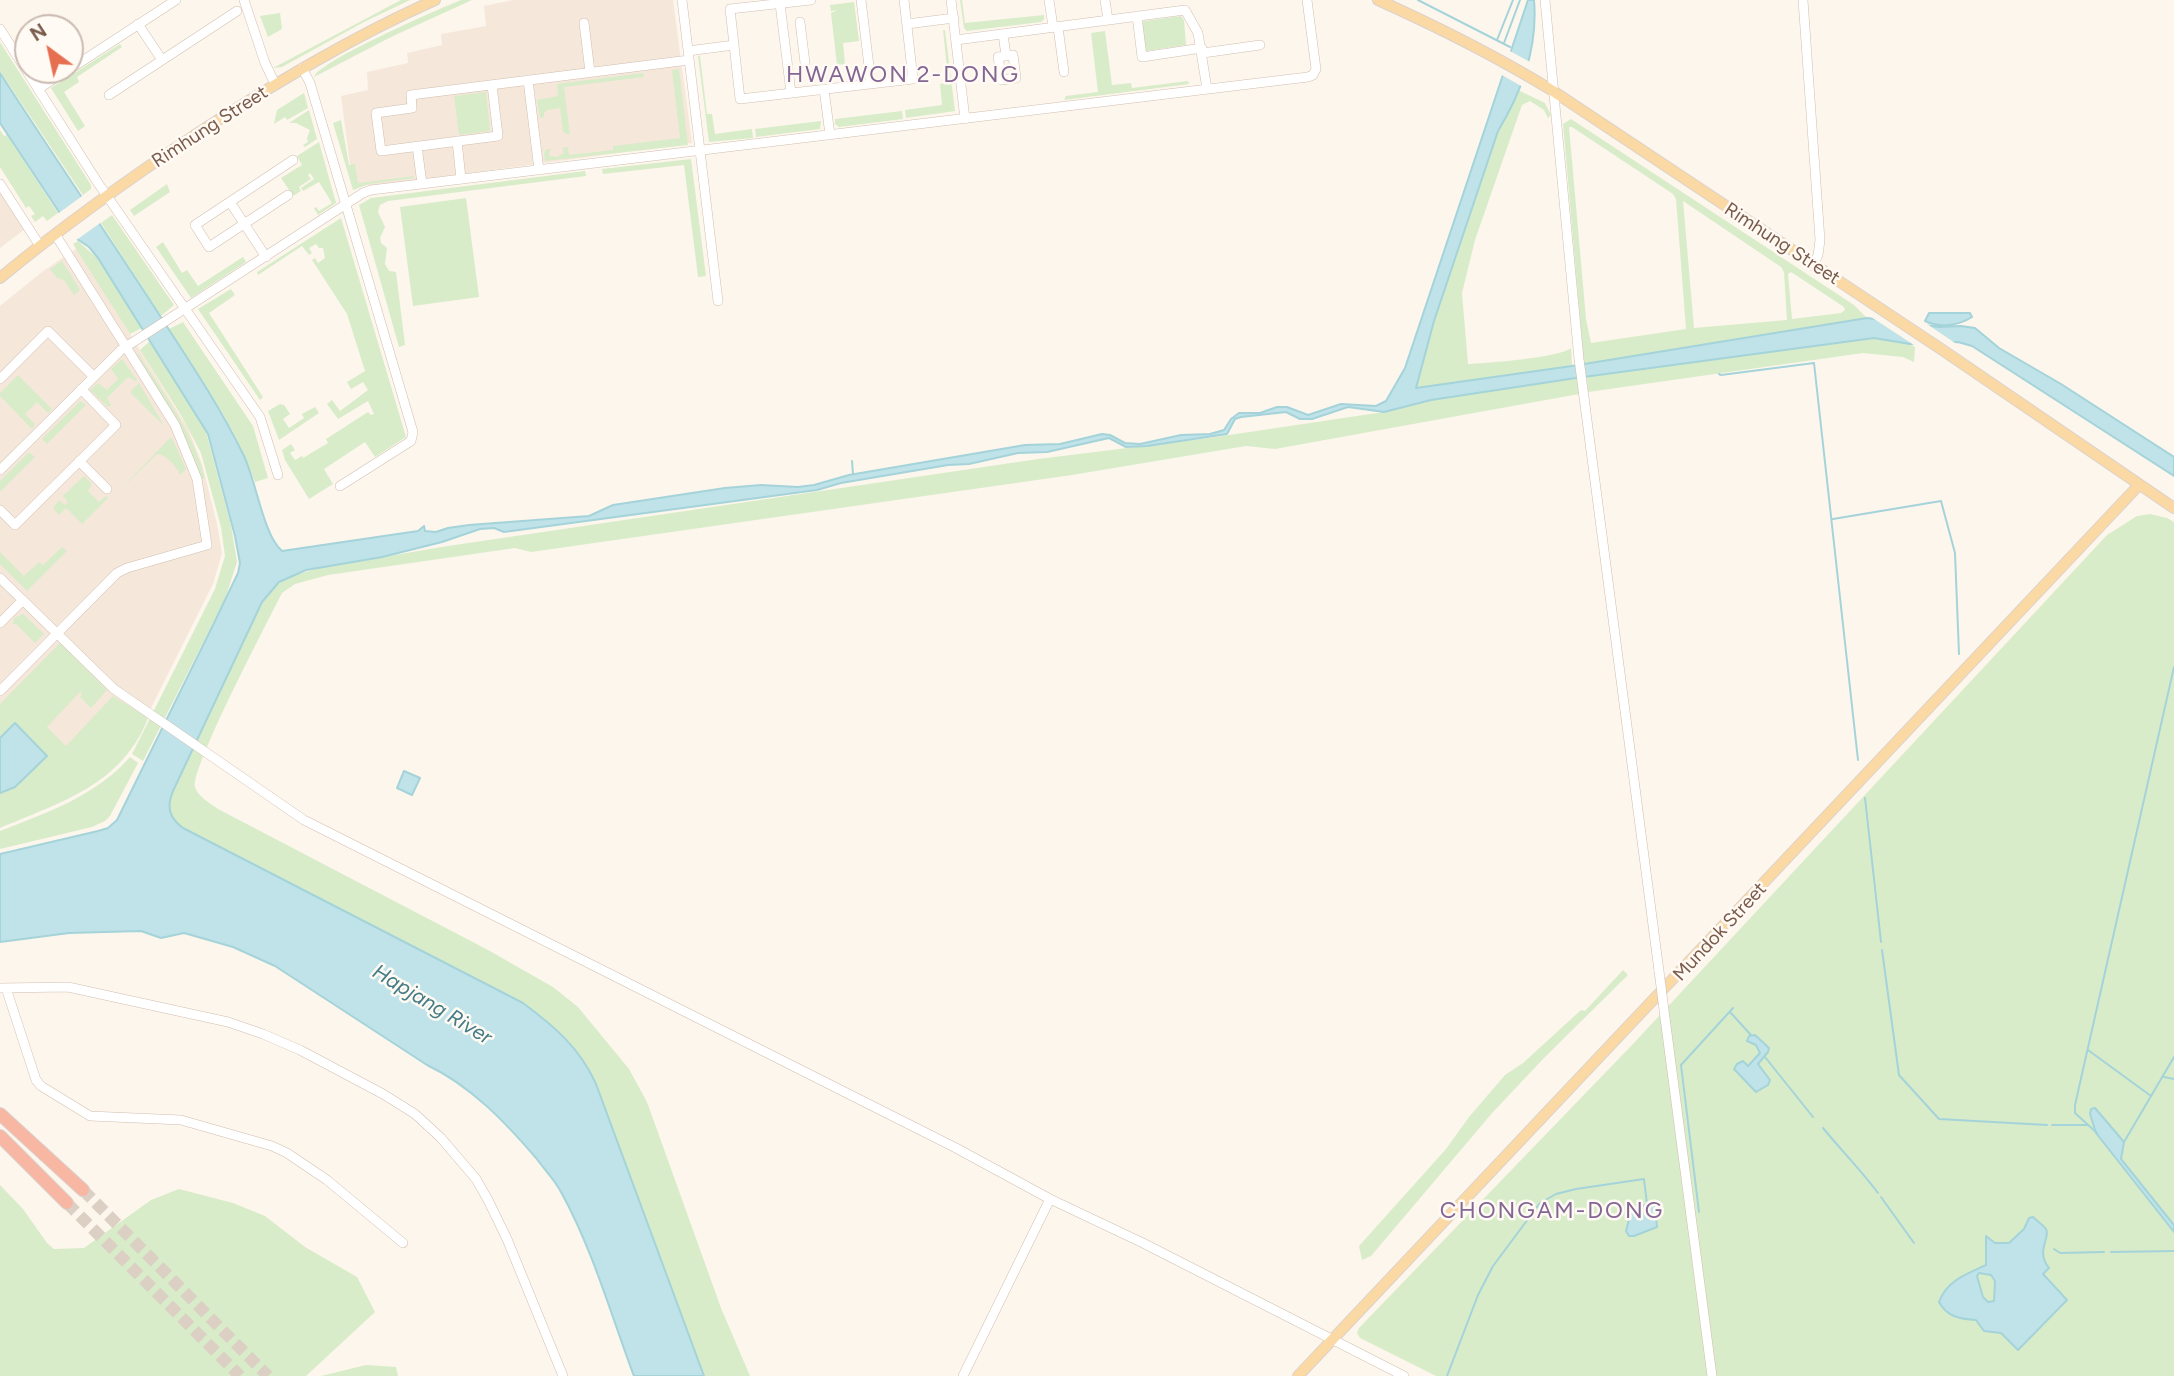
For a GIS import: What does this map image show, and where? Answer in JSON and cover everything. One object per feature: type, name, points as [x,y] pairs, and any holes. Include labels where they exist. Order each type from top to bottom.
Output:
[{"type":"highway","points":[[0,1114],[83,1191]]},
{"type":"highway","points":[[0,1136],[67,1203]]},
{"type":"main road","name":"Rimhung Street","points":[[0,278],[104,198],[275,84],[358,37],[435,0]]},
{"type":"main road","name":"Rimhung Street","points":[[1378,0],[1500,59],[1553,91],[1881,308],[2174,508]]},
{"type":"main road","name":"Mundok Street","points":[[1298,1376],[2139,485]]},
{"type":"street","points":[[84,59],[176,0]]},
{"type":"street","points":[[244,0],[265,63],[275,84]]},
{"type":"street","points":[[682,0],[718,301]]},
{"type":"street","points":[[811,0],[730,9],[740,99],[913,79],[904,0]]},
{"type":"street","points":[[861,0],[872,83]]},
{"type":"street","points":[[951,0],[965,118]]},
{"type":"street","points":[[1049,0],[1064,72]]},
{"type":"street","points":[[1105,0],[1108,20]]},
{"type":"street","points":[[0,470],[127,346],[372,190],[1313,75],[1315,69],[1307,0]]},
{"type":"street","points":[[1545,0],[1579,359],[1712,1376]]},
{"type":"street","points":[[1803,0],[1820,240],[1818,255],[1813,265]]},
{"type":"street","points":[[780,4],[791,93]]},
{"type":"street","points":[[956,40],[1185,10],[1198,33],[1207,89]]},
{"type":"street","points":[[109,95],[237,11]]},
{"type":"street","points":[[1137,16],[1142,57],[1260,45]]},
{"type":"street","points":[[907,24],[954,18]]},
{"type":"street","points":[[800,22],[805,63]]},
{"type":"street","points":[[584,23],[590,72]]},
{"type":"street","points":[[138,24],[162,60]]},
{"type":"street","points":[[0,29],[104,198],[187,309],[260,417],[278,475]]},
{"type":"street","points":[[1003,34],[1006,56]]},
{"type":"street","points":[[785,46],[802,44]]},
{"type":"street","points":[[492,85],[498,136],[381,151],[376,113],[412,108],[411,95],[590,72],[734,45]]},
{"type":"street","points":[[302,68],[310,83],[347,204],[413,438],[411,442],[340,486]]},
{"type":"street","points":[[528,80],[539,170]]},
{"type":"street","points":[[38,89],[46,84]]},
{"type":"street","points":[[824,89],[830,135]]},
{"type":"street","points":[[457,141],[461,179]]},
{"type":"street","points":[[417,146],[422,184]]},
{"type":"street","points":[[288,195],[209,247],[195,225],[293,160]]},
{"type":"street","points":[[0,184],[40,246]]},
{"type":"street","points":[[230,202],[266,257]]},
{"type":"street","points":[[0,691],[122,569],[206,545],[201,499],[191,461],[175,425],[59,231]]},
{"type":"street","points":[[0,379],[48,331],[94,376]]},
{"type":"street","points":[[0,510],[15,525],[116,425],[81,389]]},
{"type":"street","points":[[79,461],[107,489]]},
{"type":"street","points":[[0,578],[114,689],[304,820],[1404,1376]]},
{"type":"street","points":[[0,623],[23,600]]},
{"type":"street","points":[[403,1243],[327,1180],[294,1157],[272,1146],[181,1120],[90,1116],[41,1086],[36,1080],[3,988],[68,987],[228,1022],[300,1050],[375,1089],[415,1114],[441,1138],[488,1199],[563,1376]]},
{"type":"street","points":[[963,1376],[1050,1199]]},
{"type":"shaded area","points":[[513,0],[673,0],[692,143],[381,185],[356,185],[350,164],[341,96],[368,90],[367,72],[408,63],[407,53],[442,45],[441,34],[486,26],[484,6]]},
{"type":"shaded area","points":[[0,189],[25,229],[0,248]]},
{"type":"shaded area","points":[[77,248],[188,428],[202,464],[222,553],[213,584],[145,720],[0,823],[0,306]]},
{"type":"green space","points":[[401,0],[410,0],[282,67],[273,68]]},
{"type":"green space","points":[[461,0],[472,0],[391,37],[314,77],[321,69],[357,48]]},
{"type":"green space","points":[[960,0],[965,23],[1044,15],[1044,19],[1041,22],[967,31],[964,28]]},
{"type":"green space","points":[[854,2],[859,41],[843,43],[845,64],[837,65],[831,13],[837,10],[831,11],[830,5]]},
{"type":"green space","points":[[280,13],[282,29],[268,37],[260,16]]},
{"type":"green space","points":[[1181,16],[1184,20],[1186,45],[1146,51],[1141,25],[1144,21]]},
{"type":"green space","points":[[943,30],[955,111],[906,118],[905,110],[942,105],[940,84],[948,78]]},
{"type":"green space","points":[[1105,31],[1112,85],[1131,83],[1132,88],[1188,81],[1189,84],[1064,100],[1066,96],[1098,92],[1091,33]]},
{"type":"green space","points":[[0,42],[14,64],[14,84],[27,84],[91,185],[91,189],[83,195],[0,71]]},
{"type":"green space","points":[[120,44],[122,47],[84,72],[84,67]]},
{"type":"green space","points":[[698,56],[707,114],[712,114],[715,134],[752,129],[753,138],[709,142]]},
{"type":"green space","points":[[679,69],[688,145],[545,161],[544,153],[547,149],[551,149],[550,156],[557,157],[564,153],[562,148],[568,147],[569,155],[613,150],[613,146],[680,138],[672,70]]},
{"type":"green space","points":[[643,73],[644,77],[564,87],[570,135],[563,132],[560,108],[547,110],[544,117],[540,118],[537,100],[558,96],[557,84]]},
{"type":"green space","points":[[57,84],[76,84],[64,92],[85,126],[78,131],[51,88]]},
{"type":"green space","points":[[1518,90],[1545,103],[1551,115],[1548,118],[1544,110],[1530,101],[1522,105],[1475,240],[1462,293],[1468,364],[1553,355],[1571,348],[1572,366],[1416,388],[1462,235],[1498,130]]},
{"type":"green space","points":[[486,92],[490,131],[459,135],[454,96]]},
{"type":"green space","points":[[304,93],[308,108],[274,124],[277,110]]},
{"type":"green space","points":[[309,110],[317,139],[305,147],[303,145],[308,142],[310,130],[296,123],[289,123]]},
{"type":"green space","points":[[902,111],[903,119],[839,127],[835,124],[835,119]]},
{"type":"green space","points":[[1571,119],[1854,305],[1867,318],[1584,364],[1563,124]],"holes":[[[1569,127],[1673,194],[1676,199],[1686,329],[1591,343],[1586,319]],[[1683,201],[1781,267],[1784,272],[1787,320],[1694,328]],[[1791,272],[1845,310],[1841,313],[1792,319],[1788,274]]]},
{"type":"green space","points":[[341,120],[349,165],[355,164],[358,183],[414,178],[369,184],[353,190],[333,123]]},
{"type":"green space","points":[[821,121],[820,129],[756,137],[755,129]]},
{"type":"green space","points":[[0,130],[4,136],[7,135],[58,213],[47,221],[43,216],[35,222],[31,216],[35,214],[29,206],[26,208],[0,167]]},
{"type":"green space","points":[[319,142],[336,203],[318,215],[314,208],[319,211],[332,203],[319,182],[303,191],[301,188],[314,179],[310,173],[308,175],[311,179],[299,187],[301,191],[293,196],[281,178],[302,165],[297,156]]},
{"type":"green space","points":[[691,159],[706,276],[698,277],[684,165],[603,174],[602,169]]},
{"type":"green space","points":[[585,171],[586,176],[388,201],[380,205],[378,212],[385,227],[380,238],[387,248],[385,264],[389,271],[396,272],[405,345],[399,347],[359,205],[371,198]]},
{"type":"green space","points":[[167,184],[170,192],[134,216],[130,210]]},
{"type":"green space","points":[[466,198],[479,297],[413,306],[400,207]]},
{"type":"green space","points":[[112,215],[174,305],[161,316],[101,223]]},
{"type":"green space","points":[[341,218],[406,437],[375,457],[365,442],[324,469],[333,484],[309,499],[285,460],[282,450],[291,444],[295,450],[290,453],[295,460],[302,456],[303,458],[328,443],[326,439],[368,412],[374,414],[368,401],[338,419],[327,404],[332,400],[340,411],[368,390],[363,382],[351,389],[347,382],[365,371],[347,314],[312,260],[315,258],[318,263],[325,258],[323,248],[316,244],[309,248],[312,253],[309,255],[302,246],[258,275],[257,272]]},
{"type":"green space","points":[[78,241],[98,259],[142,328],[130,334],[73,244]]},
{"type":"green space","points":[[163,242],[182,273],[187,270],[198,286],[243,257],[246,262],[191,298],[156,247]]},
{"type":"green space","points":[[62,261],[80,290],[74,295],[64,280],[57,278],[50,269]]},
{"type":"green space","points":[[231,289],[235,295],[209,313],[263,397],[260,400],[198,309]]},
{"type":"green space","points":[[183,322],[253,426],[268,478],[255,482],[238,441],[169,329]]},
{"type":"green space","points":[[1874,338],[1915,347],[1914,362],[1903,357],[1863,353],[1588,392],[1587,377]]},
{"type":"green space","points":[[150,341],[206,432],[231,525],[237,562],[225,599],[143,761],[132,754],[215,589],[225,556],[221,527],[201,453],[181,415],[140,350]]},
{"type":"green space","points":[[138,353],[185,429],[205,478],[202,479],[183,432]]},
{"type":"green space","points":[[122,359],[137,380],[128,377],[107,398],[111,405],[108,407],[90,390],[98,383],[107,390],[118,379],[111,369]]},
{"type":"green space","points":[[18,375],[52,409],[48,413],[37,402],[25,414],[35,424],[32,429],[0,396]]},
{"type":"green space","points":[[1577,377],[1579,394],[1275,449],[1246,446],[1072,475],[531,552],[515,548],[328,575],[295,584],[282,593],[205,753],[197,775],[197,791],[218,809],[488,950],[553,987],[578,1007],[629,1069],[647,1102],[721,1308],[750,1376],[704,1376],[596,1084],[582,1059],[556,1029],[524,1003],[183,828],[174,820],[170,811],[173,791],[262,602],[269,591],[288,577],[323,567],[448,546],[1038,459],[1209,438],[1384,412],[1431,400]]},
{"type":"green space","points":[[139,383],[164,426],[130,392]]},
{"type":"green space","points":[[80,401],[86,405],[47,444],[42,439]]},
{"type":"green space","points":[[280,404],[284,405],[290,414],[283,419],[289,428],[304,418],[302,414],[315,407],[319,413],[279,440],[268,411]]},
{"type":"green space","points":[[172,438],[186,469],[180,475],[171,462],[157,454],[118,492],[169,439]]},
{"type":"green space","points":[[29,452],[35,457],[0,492],[0,481]]},
{"type":"green space","points":[[84,476],[92,484],[88,491],[99,502],[106,496],[108,498],[82,524],[66,508],[59,515],[53,508],[59,500],[65,505],[68,502],[63,496]]},
{"type":"green space","points":[[2150,514],[2174,522],[2174,1376],[1436,1376],[1360,1338],[1357,1333],[1359,1328],[1632,1045],[2107,535],[2137,516]]},
{"type":"green space","points":[[62,547],[67,551],[27,591],[0,564],[0,552],[24,576],[39,562],[43,565]]},
{"type":"green space","points":[[23,614],[44,634],[35,643],[13,624],[14,618]]},
{"type":"green space","points":[[60,643],[107,690],[91,708],[80,697],[80,692],[47,727],[66,746],[113,696],[148,718],[137,741],[106,775],[67,799],[0,828],[0,793],[15,787],[47,756],[15,723],[0,738],[0,704]]},
{"type":"green space","points":[[130,757],[138,763],[105,821],[92,827],[0,849],[0,831],[86,793],[117,771]]},
{"type":"green space","points":[[1623,970],[1628,975],[1493,1112],[1371,1256],[1362,1260],[1359,1246],[1446,1149],[1505,1075],[1523,1063],[1581,1010],[1585,1011]]},
{"type":"green space","points":[[0,1185],[23,1209],[54,1249],[84,1248],[151,1200],[179,1189],[233,1203],[265,1216],[305,1247],[357,1277],[375,1312],[306,1376],[0,1376]]},
{"type":"green space","points":[[366,1365],[396,1367],[398,1376],[321,1376]]},
{"type":"water","name":"Hapjang River","points":[[1528,0],[1534,0],[1535,17],[1527,68],[1515,100],[1498,131],[1434,321],[1416,388],[1572,366],[1867,318],[1939,327],[1961,326],[1975,328],[1999,348],[2061,384],[2174,457],[2174,476],[1972,346],[1958,342],[1910,344],[1874,338],[1576,378],[1431,400],[1384,412],[1348,407],[1312,419],[1300,419],[1286,412],[1241,417],[1235,419],[1227,434],[1147,446],[1126,447],[1109,438],[1047,452],[1018,453],[969,464],[841,483],[817,490],[504,532],[494,528],[480,529],[382,557],[306,570],[279,582],[262,602],[173,791],[170,802],[172,815],[183,828],[523,1003],[565,1039],[582,1059],[596,1084],[704,1376],[634,1376],[592,1260],[572,1214],[556,1183],[536,1158],[473,1094],[275,966],[233,947],[184,933],[161,938],[141,931],[69,933],[0,942],[0,854],[98,831],[108,828],[117,820],[238,573],[240,563],[208,434],[98,258],[89,247],[77,239],[0,123],[0,73],[215,403],[248,465],[270,533],[282,551],[418,531],[424,526],[425,531],[436,532],[469,525],[589,516],[613,505],[725,488],[814,485],[849,475],[1025,445],[1060,444],[1102,434],[1125,443],[1140,444],[1181,435],[1210,434],[1224,430],[1239,413],[1260,413],[1277,407],[1287,407],[1308,415],[1341,404],[1376,406],[1386,401],[1405,368]]},
{"type":"water","points":[[1929,313],[1970,313],[1972,317],[1942,325],[1925,321]]},
{"type":"water","points":[[15,723],[47,756],[15,787],[0,793],[0,738]]},
{"type":"water","points":[[404,771],[420,778],[412,795],[397,788]]},
{"type":"water","points":[[1755,1035],[1769,1048],[1758,1064],[1770,1080],[1768,1085],[1756,1092],[1734,1069],[1743,1061],[1748,1066],[1760,1053],[1756,1045],[1747,1041],[1749,1036]]},
{"type":"water","points":[[2095,1108],[2124,1142],[2121,1159],[2174,1225],[2174,1232],[2096,1133],[2090,1114],[2091,1109]]},
{"type":"water","points":[[1650,1203],[1655,1206],[1657,1227],[1629,1236],[1626,1231],[1631,1211]]},
{"type":"water","points":[[2033,1217],[2047,1233],[2043,1256],[2049,1268],[2043,1274],[2067,1300],[2018,1350],[2001,1333],[1984,1331],[1976,1320],[1950,1314],[1939,1302],[1952,1283],[1986,1265],[1986,1236],[1995,1243],[2009,1243],[2024,1229],[2029,1218]],"holes":[[[1979,1273],[1991,1275],[1995,1281],[1994,1301],[1988,1302],[1983,1297],[1977,1276]]]},
{"type":"pier","points":[[1506,49],[1532,63],[1523,87],[1500,74]]},
{"type":"pier","points":[[85,194],[103,221],[75,241],[56,215]]},
{"type":"pier","points":[[1868,315],[1921,320],[1958,345],[1917,347]]},
{"type":"waterway","points":[[1418,0],[1510,47]]},
{"type":"waterway","points":[[1497,40],[1513,0]]},
{"type":"waterway","points":[[1504,43],[1520,0]]},
{"type":"waterway","points":[[1719,374],[1814,363],[1858,760]]},
{"type":"waterway","points":[[852,461],[853,474]]},
{"type":"waterway","points":[[1833,519],[1941,501],[1955,553],[1959,654]]},
{"type":"waterway","points":[[2097,1133],[2075,1113],[2075,1105],[2174,667]]},
{"type":"waterway","points":[[1865,798],[1881,942]]},
{"type":"waterway","points":[[1882,950],[1899,1075],[1939,1119],[2047,1125]]},
{"type":"waterway","points":[[1699,1212],[1681,1065],[1733,1008]]},
{"type":"waterway","points":[[1730,1012],[1751,1035]]},
{"type":"waterway","points":[[2088,1050],[2151,1096]]},
{"type":"waterway","points":[[1765,1057],[1813,1117]]},
{"type":"waterway","points":[[2124,1142],[2174,1057]]},
{"type":"waterway","points":[[2164,1077],[2174,1079]]},
{"type":"waterway","points":[[2052,1125],[2088,1125]]},
{"type":"waterway","points":[[1823,1128],[1878,1193]]},
{"type":"waterway","points":[[1447,1376],[1478,1295],[1493,1266],[1540,1203],[1556,1194],[1576,1189],[1644,1179],[1647,1204]]},
{"type":"waterway","points":[[1881,1197],[1914,1243]]},
{"type":"waterway","points":[[2054,1249],[2060,1253],[2104,1252]]},
{"type":"waterway","points":[[2111,1252],[2174,1251]]},
{"type":"tunnel","points":[[83,1190],[268,1376]]},
{"type":"tunnel","points":[[67,1203],[240,1376]]},
{"type":"district","name":"HWAWON 2-DONG","points":[[903,75]]},
{"type":"district","name":"CHONGAM-DONG","points":[[1552,1211]]}]
